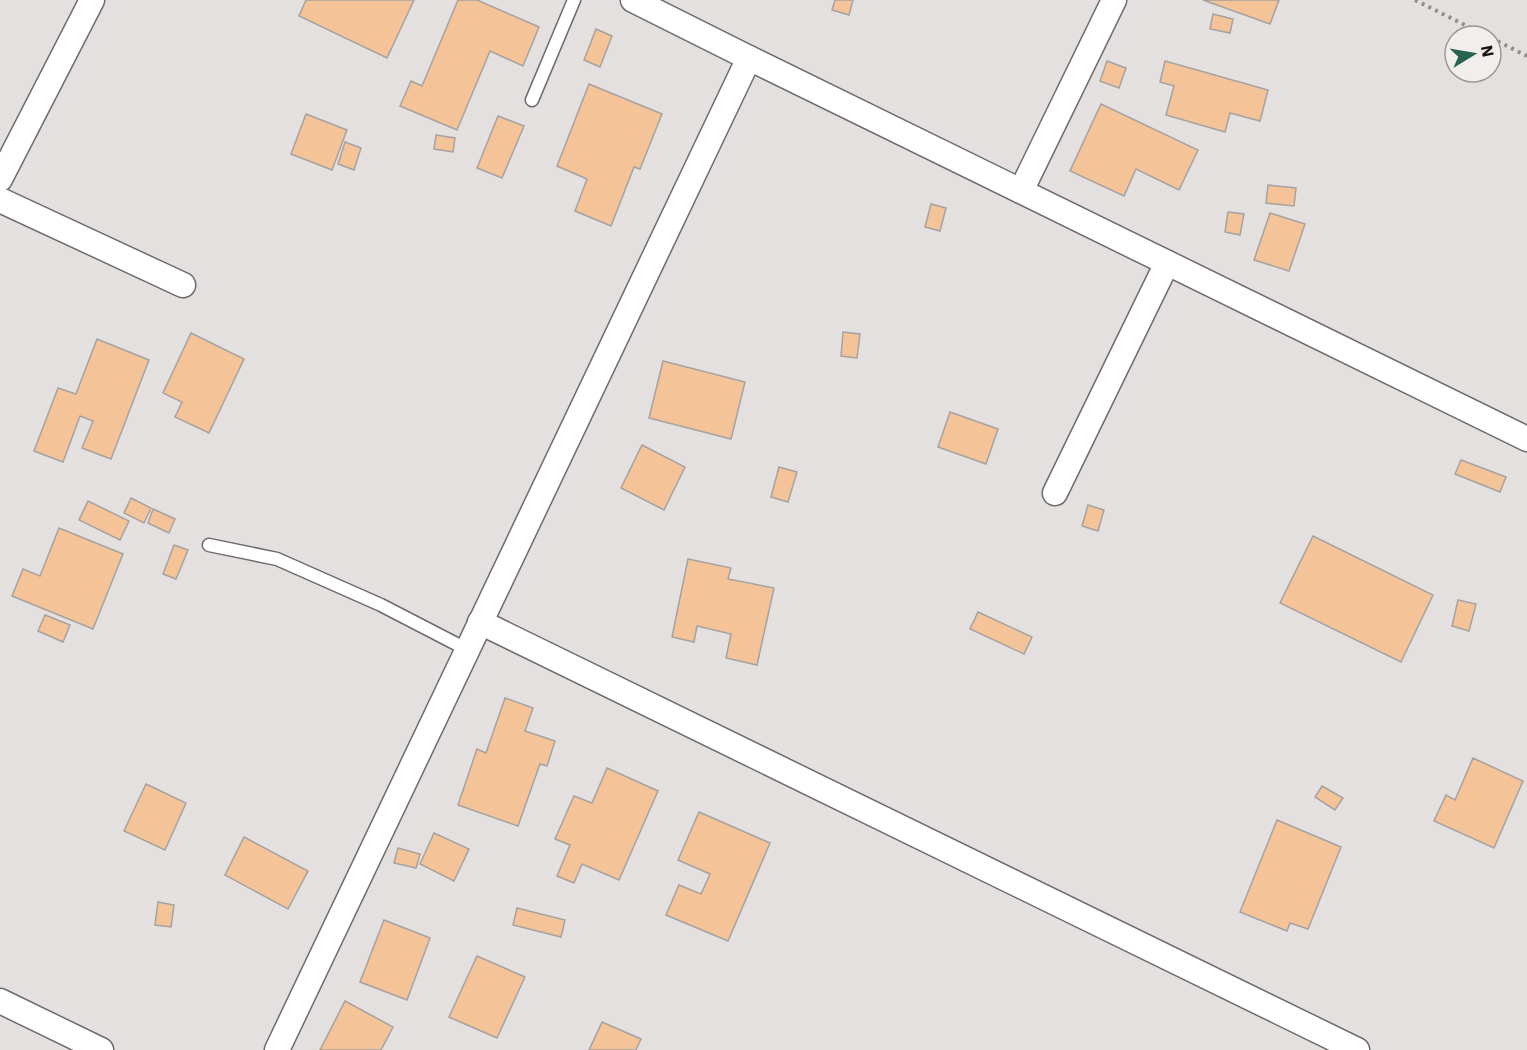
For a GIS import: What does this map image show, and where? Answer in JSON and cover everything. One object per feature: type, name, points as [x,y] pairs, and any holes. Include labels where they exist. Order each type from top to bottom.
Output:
[{"type":"street","points":[[0,179],[92,0]]},
{"type":"street","points":[[633,0],[1527,439]]},
{"type":"street","points":[[1021,191],[1114,0]]},
{"type":"street","points":[[277,1050],[749,58]]},
{"type":"street","points":[[0,200],[183,285]]},
{"type":"street","points":[[1055,493],[1167,263]]},
{"type":"street","points":[[480,622],[1357,1050]]},
{"type":"street","points":[[0,1001],[101,1050]]},
{"type":"lane","points":[[532,99],[574,0]]},
{"type":"lane","points":[[209,545],[277,559],[381,605],[468,650]]},
{"type":"path","points":[[1415,0],[1463,24]]},
{"type":"path","points":[[1503,44],[1527,56]]},
{"type":"building","points":[[306,0],[414,0],[387,58],[299,16]]},
{"type":"building","points":[[458,0],[477,0],[539,27],[523,66],[490,51],[457,130],[400,106],[411,81],[422,86]]},
{"type":"building","points":[[835,0],[853,0],[849,15],[832,10]]},
{"type":"building","points":[[1203,0],[1279,0],[1270,24]]},
{"type":"building","points":[[1213,14],[1233,19],[1230,33],[1210,29]]},
{"type":"building","points":[[596,29],[612,36],[600,67],[584,60]]},
{"type":"building","points":[[1107,61],[1126,68],[1119,88],[1100,81]]},
{"type":"building","points":[[1165,61],[1268,90],[1260,121],[1230,113],[1225,132],[1166,115],[1174,86],[1160,82]]},
{"type":"building","points":[[589,84],[662,114],[640,169],[634,167],[611,226],[575,211],[587,179],[557,166]]},
{"type":"building","points":[[1101,104],[1198,150],[1179,190],[1136,169],[1124,196],[1070,171]]},
{"type":"building","points":[[306,114],[347,130],[332,170],[291,154]]},
{"type":"building","points":[[498,116],[524,126],[502,178],[477,168]]},
{"type":"building","points":[[436,135],[455,138],[453,152],[434,149]]},
{"type":"building","points":[[345,142],[361,148],[354,170],[338,164]]},
{"type":"building","points":[[1268,185],[1296,188],[1294,206],[1266,203]]},
{"type":"building","points":[[931,204],[946,208],[940,231],[925,227]]},
{"type":"building","points":[[1228,212],[1244,214],[1240,235],[1225,232]]},
{"type":"building","points":[[1270,213],[1305,224],[1289,271],[1254,260]]},
{"type":"building","points":[[843,332],[860,334],[857,358],[841,356]]},
{"type":"building","points":[[191,333],[244,359],[209,433],[175,417],[182,402],[163,393]]},
{"type":"building","points":[[97,339],[149,360],[111,459],[82,448],[93,421],[80,416],[63,462],[34,451],[58,388],[76,394]]},
{"type":"building","points":[[663,361],[745,382],[731,439],[649,418]]},
{"type":"building","points":[[950,412],[998,429],[986,464],[938,447]]},
{"type":"building","points":[[642,445],[685,467],[664,510],[621,488]]},
{"type":"building","points":[[1461,460],[1506,477],[1500,492],[1455,474]]},
{"type":"building","points":[[779,467],[797,472],[788,502],[771,497]]},
{"type":"building","points":[[131,498],[151,508],[144,523],[124,513]]},
{"type":"building","points":[[88,501],[129,521],[120,540],[79,520]]},
{"type":"building","points":[[1088,505],[1104,510],[1098,531],[1082,526]]},
{"type":"building","points":[[153,509],[175,519],[169,533],[148,523]]},
{"type":"building","points":[[59,528],[123,554],[93,629],[12,596],[23,569],[40,576]]},
{"type":"building","points":[[1313,536],[1433,595],[1401,662],[1280,603]]},
{"type":"building","points":[[174,545],[188,550],[176,579],[163,574]]},
{"type":"building","points":[[688,559],[731,568],[728,579],[774,588],[757,665],[726,658],[731,634],[697,626],[694,642],[672,637]]},
{"type":"building","points":[[1458,600],[1476,604],[1469,631],[1452,626]]},
{"type":"building","points":[[978,612],[1032,637],[1024,654],[970,629]]},
{"type":"building","points":[[45,615],[70,625],[63,642],[38,631]]},
{"type":"building","points":[[505,698],[533,708],[525,731],[555,741],[547,766],[540,764],[518,826],[458,805],[477,749],[486,753]]},
{"type":"building","points":[[1473,758],[1523,781],[1494,848],[1434,821],[1446,795],[1455,800]]},
{"type":"building","points":[[607,768],[658,791],[619,880],[582,864],[574,883],[557,876],[570,845],[555,839],[574,796],[592,803]]},
{"type":"building","points":[[146,784],[186,803],[165,850],[124,831]]},
{"type":"building","points":[[1322,786],[1343,798],[1335,810],[1315,797]]},
{"type":"building","points":[[699,812],[770,843],[728,941],[666,915],[679,885],[701,894],[710,874],[678,860]]},
{"type":"building","points":[[1277,820],[1341,847],[1308,929],[1290,923],[1287,931],[1240,912]]},
{"type":"building","points":[[434,833],[469,849],[454,881],[420,864]]},
{"type":"building","points":[[244,837],[308,871],[288,909],[225,875]]},
{"type":"building","points":[[398,848],[420,854],[416,868],[394,863]]},
{"type":"building","points":[[158,902],[174,905],[171,927],[155,925]]},
{"type":"building","points":[[517,908],[565,920],[561,937],[513,925]]},
{"type":"building","points":[[384,920],[430,938],[407,1000],[360,982]]},
{"type":"building","points":[[477,956],[525,977],[497,1038],[449,1017]]},
{"type":"building","points":[[345,1001],[393,1027],[381,1050],[320,1050]]},
{"type":"building","points":[[602,1022],[641,1039],[636,1050],[589,1050]]}]
